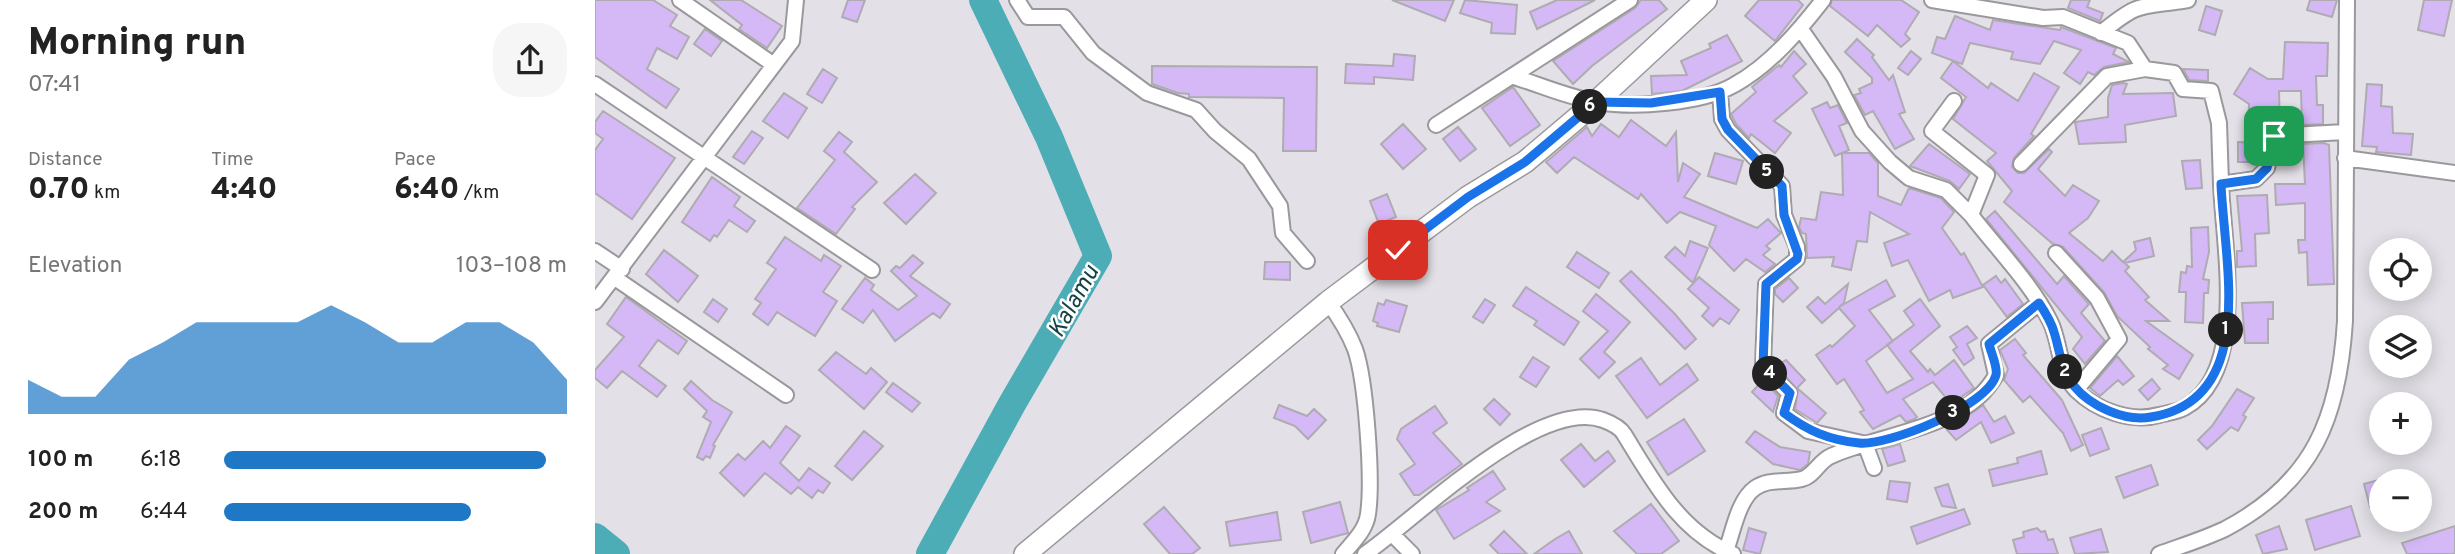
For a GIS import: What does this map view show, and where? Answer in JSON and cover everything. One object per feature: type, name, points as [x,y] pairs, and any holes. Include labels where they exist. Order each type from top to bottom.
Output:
[{"type":"main road","points":[[1025,554],[1328,302],[1468,197],[1525,162],[1596,102],[1706,0]]},
{"type":"street","points":[[680,0],[774,65]]},
{"type":"street","points":[[595,302],[619,274],[792,41],[796,0]]},
{"type":"street","points":[[1017,0],[1028,17],[1064,17],[1093,53],[1147,93],[1196,110],[1256,168],[1266,189],[1280,206],[1283,233],[1307,261]]},
{"type":"street","points":[[1436,125],[1514,78],[1630,0]]},
{"type":"street","points":[[1514,78],[1596,102],[1651,103],[1720,92],[1736,84],[1766,61],[1800,28],[1823,0]]},
{"type":"street","points":[[1932,0],[2043,18],[2063,17],[2133,46],[2145,69]]},
{"type":"street","points":[[2101,33],[2121,13],[2142,3],[2188,0]]},
{"type":"street","points":[[2159,554],[2222,530],[2279,492],[2319,442],[2326,426],[2343,351],[2347,0]]},
{"type":"street","points":[[1800,28],[1834,77],[1862,131],[1890,162],[1909,178],[1946,190],[1971,215],[2039,303],[2054,331],[2063,369],[2076,390],[2113,412],[2149,418],[2182,409],[2192,403],[2217,374],[2225,348],[2228,294],[2219,122],[2213,94],[2208,89],[2183,89],[2174,73],[2145,69],[2107,76],[2021,164]]},
{"type":"street","points":[[595,84],[871,270]]},
{"type":"street","points":[[1720,92],[1722,119],[1728,130],[1782,186],[1784,215],[1797,247],[1797,259],[1766,284],[1763,366],[1790,393],[1784,413],[1808,431],[1862,443],[1874,468]]},
{"type":"street","points":[[1954,101],[1932,131],[1987,175],[1971,215]]},
{"type":"street","points":[[2221,184],[2256,179],[2267,168],[2274,136],[2345,132]]},
{"type":"street","points":[[2345,158],[2455,173]]},
{"type":"street","points":[[595,251],[619,274],[786,395]]},
{"type":"street","points":[[2056,253],[2098,298],[2119,339],[2076,390]]},
{"type":"street","points":[[1328,302],[1345,327],[1360,368],[1367,449],[1368,515],[1360,534],[1343,554]]},
{"type":"street","points":[[1365,554],[1393,535],[1486,460],[1536,428],[1575,417],[1594,417],[1622,430],[1663,497],[1685,521],[1729,553],[1747,496],[1754,488],[1766,482],[1808,477],[1827,457],[1862,443],[1943,419],[1984,393],[1996,375],[1989,344],[2039,303]]},
{"type":"street","points":[[1393,535],[1412,554]]},
{"type":"building","points":[[595,0],[653,0],[677,15],[670,26],[689,37],[677,59],[657,48],[647,69],[679,89],[666,108],[595,57]]},
{"type":"building","points":[[710,0],[741,0],[782,26],[767,48],[739,29],[742,25]]},
{"type":"building","points":[[848,0],[865,0],[857,22],[842,17]]},
{"type":"building","points":[[1392,0],[1454,0],[1445,21]]},
{"type":"building","points":[[1465,0],[1517,5],[1515,34],[1491,33],[1492,23],[1460,13]]},
{"type":"building","points":[[1557,0],[1595,0],[1537,29],[1530,12]]},
{"type":"building","points":[[1641,0],[1659,0],[1667,9],[1592,66],[1573,84],[1553,61],[1635,8]]},
{"type":"building","points":[[1759,0],[1798,0],[1803,5],[1775,41],[1745,16]]},
{"type":"building","points":[[1832,0],[1901,0],[1919,12],[1905,34],[1910,39],[1901,47],[1877,25],[1868,36],[1830,6]]},
{"type":"building","points":[[2071,0],[2090,0],[2087,7],[2103,13],[2100,21],[2068,8]]},
{"type":"building","points":[[2310,0],[2337,0],[2332,17],[2307,10]]},
{"type":"building","points":[[2424,0],[2452,0],[2444,36],[2418,30]]},
{"type":"building","points":[[2206,6],[2222,11],[2215,35],[2199,30]]},
{"type":"building","points":[[1955,16],[1990,30],[1993,20],[2060,30],[2061,27],[2116,48],[2113,54],[2129,62],[2104,67],[2094,75],[2088,72],[2080,84],[2064,73],[2081,50],[2054,41],[2040,64],[2011,59],[2013,52],[1970,43],[1962,64],[1932,53],[1937,37],[1945,39]]},
{"type":"building","points":[[705,29],[722,41],[711,56],[694,44]]},
{"type":"building","points":[[1727,35],[1742,61],[1682,91],[1652,94],[1651,76],[1687,75],[1681,61],[1711,48],[1709,44]]},
{"type":"building","points":[[1857,39],[1874,55],[1872,57],[1889,80],[1893,75],[1905,112],[1899,114],[1914,139],[1895,149],[1873,111],[1865,115],[1854,95],[1861,93],[1859,89],[1872,83],[1872,78],[1845,52]]},
{"type":"building","points":[[2285,42],[2328,43],[2327,76],[2316,76],[2317,105],[2323,105],[2323,124],[2302,125],[2301,91],[2279,91],[2280,126],[2266,132],[2248,132],[2249,104],[2234,94],[2250,68],[2268,79],[2283,79]]},
{"type":"building","points":[[1794,51],[1806,64],[1793,76],[1807,93],[1774,121],[1791,133],[1775,153],[1751,134],[1749,138],[1731,114],[1756,92],[1752,87],[1779,65],[1781,67]]},
{"type":"building","points":[[1911,51],[1921,59],[1908,75],[1898,68]]},
{"type":"building","points":[[1394,54],[1415,56],[1413,80],[1374,77],[1374,84],[1345,83],[1346,64],[1393,66]]},
{"type":"building","points":[[1953,61],[1988,88],[1991,83],[2018,101],[2034,73],[2059,87],[2031,134],[2034,136],[2014,158],[2012,167],[2018,173],[2024,173],[2049,149],[2052,152],[2038,169],[2065,196],[2073,185],[2099,201],[2088,218],[2069,233],[2103,261],[2112,251],[2123,262],[2136,250],[2134,242],[2150,238],[2154,256],[2125,263],[2129,267],[2125,271],[2149,297],[2145,300],[2169,321],[2146,321],[2193,355],[2179,379],[2163,369],[2168,365],[2148,349],[2150,347],[2117,316],[2104,292],[2063,247],[2053,244],[2004,202],[2012,191],[1987,161],[1996,153],[1953,119],[1966,97],[1941,78]]},
{"type":"building","points":[[1152,66],[1317,67],[1316,151],[1283,151],[1284,98],[1189,97],[1189,94],[1152,84]]},
{"type":"building","points":[[823,69],[837,78],[822,103],[807,94]]},
{"type":"building","points":[[2183,69],[2208,70],[2208,81],[2189,80]]},
{"type":"building","points":[[2127,84],[2123,94],[2173,93],[2176,116],[2125,125],[2126,142],[2079,144],[2075,122],[2108,117],[2108,98],[2112,85]]},
{"type":"building","points":[[2367,84],[2382,85],[2381,106],[2392,107],[2393,133],[2413,134],[2411,155],[2376,152],[2377,147],[2362,146]]},
{"type":"building","points":[[1513,87],[1540,125],[1510,146],[1482,108]]},
{"type":"building","points":[[784,93],[807,108],[788,138],[763,121]]},
{"type":"building","points":[[1827,102],[1830,108],[1838,105],[1847,123],[1839,126],[1849,150],[1835,156],[1812,109]]},
{"type":"building","points":[[603,111],[675,158],[632,219],[595,193],[595,150],[603,139],[595,133],[595,122]]},
{"type":"building","points":[[1631,120],[1666,146],[1676,132],[1678,182],[1683,163],[1700,174],[1684,197],[1757,228],[1768,219],[1781,233],[1766,246],[1770,249],[1763,255],[1775,264],[1765,272],[1746,259],[1734,271],[1709,245],[1716,226],[1680,212],[1667,223],[1641,194],[1638,199],[1574,157],[1557,173],[1546,162],[1587,127],[1592,136],[1601,124],[1619,137]]},
{"type":"building","points":[[1403,124],[1426,149],[1403,169],[1381,144]]},
{"type":"building","points":[[1458,127],[1476,149],[1460,161],[1443,139]]},
{"type":"building","points":[[752,131],[763,138],[744,164],[733,157]]},
{"type":"building","points":[[839,132],[852,142],[844,152],[877,182],[852,207],[855,209],[836,234],[797,208],[835,160],[824,151]]},
{"type":"building","points":[[2238,142],[2256,143],[2256,162],[2238,162]]},
{"type":"building","points":[[1929,144],[1970,174],[1959,189],[1950,181],[1910,166]]},
{"type":"building","points":[[2303,144],[2329,145],[2334,284],[2308,285],[2307,252],[2299,253],[2298,240],[2305,240],[2305,203],[2276,205],[2275,184],[2305,184]]},
{"type":"building","points":[[1715,153],[1743,161],[1736,184],[1708,176]]},
{"type":"building","points":[[1842,153],[1869,153],[1878,163],[1878,196],[1901,205],[1909,188],[1941,198],[1954,212],[1942,228],[1961,255],[1964,253],[1983,287],[1953,298],[1950,290],[1929,301],[1908,260],[1892,266],[1884,243],[1909,234],[1870,212],[1867,242],[1857,241],[1851,270],[1832,266],[1834,257],[1807,258],[1806,234],[1802,233],[1799,227],[1801,218],[1816,220],[1821,192],[1843,195]]},
{"type":"building","points":[[2200,160],[2202,188],[2186,189],[2182,161]]},
{"type":"building","points":[[915,174],[936,193],[906,224],[884,203]]},
{"type":"building","points":[[712,177],[740,197],[734,206],[755,221],[747,232],[729,220],[717,237],[714,235],[710,241],[682,222]]},
{"type":"building","points":[[1387,194],[1396,217],[1379,224],[1370,201]]},
{"type":"building","points":[[2267,195],[2269,233],[2255,234],[2256,266],[2237,267],[2237,251],[2242,251],[2237,196]]},
{"type":"building","points":[[1995,211],[2057,284],[2064,276],[2089,304],[2081,313],[2105,341],[2085,364],[2073,349],[2082,337],[1986,219]]},
{"type":"building","points":[[2208,227],[2209,252],[2203,279],[2209,280],[2208,293],[2204,293],[2203,323],[2185,322],[2186,292],[2179,292],[2181,272],[2186,273],[2187,266],[2192,267],[2191,228]]},
{"type":"building","points":[[785,237],[821,261],[824,255],[841,266],[823,292],[837,301],[815,336],[777,312],[768,325],[753,314],[761,303],[755,299],[776,269],[767,263]]},
{"type":"building","points":[[1690,241],[1708,248],[1693,283],[1665,257],[1675,247],[1685,256]]},
{"type":"building","points":[[664,250],[698,276],[678,302],[646,274]]},
{"type":"building","points":[[1577,252],[1609,273],[1599,288],[1567,267]]},
{"type":"building","points":[[913,255],[923,263],[910,276],[950,304],[940,318],[933,313],[895,341],[873,310],[863,323],[842,309],[865,278],[874,285],[871,290],[898,310],[917,296],[891,271],[896,266],[900,268]]},
{"type":"building","points":[[1265,262],[1290,262],[1290,280],[1264,279]]},
{"type":"building","points":[[1631,271],[1696,339],[1685,349],[1620,281]]},
{"type":"building","points":[[1996,276],[2001,283],[2005,279],[2023,304],[2007,317],[1983,285]]},
{"type":"building","points":[[1699,277],[1739,310],[1729,324],[1720,318],[1713,326],[1702,316],[1709,308],[1688,289]]},
{"type":"building","points":[[1789,278],[1798,288],[1783,302],[1775,294],[1775,289]]},
{"type":"building","points":[[1886,280],[1895,296],[1869,310],[1893,341],[1914,325],[1904,311],[1920,299],[1940,326],[1910,351],[1928,372],[1930,369],[1935,375],[1954,360],[1974,388],[1951,404],[1933,382],[1903,399],[1917,417],[1915,419],[1906,422],[1900,415],[1873,429],[1860,412],[1864,410],[1844,379],[1837,384],[1816,355],[1830,345],[1832,347],[1855,326],[1839,308],[1822,323],[1807,307],[1818,297],[1825,304],[1848,284],[1844,303],[1839,307]],"holes":[[[1887,345],[1913,379],[1887,393],[1866,361]]]},
{"type":"building","points":[[1526,287],[1579,322],[1564,345],[1534,325],[1537,321],[1513,306]]},
{"type":"building","points":[[1596,294],[1630,322],[1604,352],[1615,362],[1599,378],[1580,359],[1608,331],[1583,311]]},
{"type":"building","points":[[626,297],[687,341],[678,354],[658,340],[639,366],[666,386],[657,397],[622,371],[607,388],[595,378],[595,370],[624,337],[607,324]]},
{"type":"building","points":[[713,299],[727,309],[718,322],[704,312]]},
{"type":"building","points":[[1485,299],[1495,305],[1483,323],[1473,317]]},
{"type":"building","points":[[1386,300],[1407,306],[1399,332],[1377,326],[1378,323],[1373,321],[1378,303],[1384,305]]},
{"type":"building","points":[[2273,302],[2273,319],[2268,319],[2268,343],[2245,343],[2242,303]]},
{"type":"building","points":[[1967,326],[1977,338],[1967,344],[1974,358],[1964,365],[1953,350],[1957,347],[1950,337]]},
{"type":"building","points":[[2015,339],[2026,353],[2023,355],[2062,400],[2083,445],[2071,451],[2063,433],[2030,396],[2023,402],[2004,380],[2008,369],[2000,350]]},
{"type":"building","points":[[836,352],[866,374],[871,368],[887,382],[864,409],[819,370]]},
{"type":"building","points":[[2117,356],[2134,376],[2123,385],[2118,380],[2100,396],[2090,388]]},
{"type":"building","points":[[1533,357],[1549,367],[1536,387],[1520,377]]},
{"type":"building","points":[[1641,358],[1660,385],[1687,364],[1698,380],[1647,418],[1616,376]]},
{"type":"building","points":[[1786,360],[1805,380],[1797,388],[1826,413],[1817,423],[1795,409],[1798,390],[1776,366]]},
{"type":"building","points":[[2152,379],[2160,389],[2148,400],[2139,390]]},
{"type":"building","points":[[1763,380],[1778,396],[1773,412],[1752,392]]},
{"type":"building","points":[[691,381],[712,400],[732,412],[713,445],[715,446],[710,458],[706,456],[703,460],[697,457],[711,422],[703,417],[707,411],[684,389]]},
{"type":"building","points":[[893,383],[920,403],[912,412],[886,392]]},
{"type":"building","points":[[2237,389],[2254,398],[2243,415],[2246,417],[2238,431],[2231,427],[2207,449],[2198,440],[2212,426]]},
{"type":"building","points":[[1494,399],[1510,414],[1500,425],[1484,409]]},
{"type":"building","points":[[1279,405],[1307,416],[1314,409],[1326,420],[1308,439],[1295,426],[1274,418]]},
{"type":"building","points":[[1983,405],[1994,422],[2005,416],[2014,433],[1991,443],[1981,422],[1956,440],[1947,430]]},
{"type":"building","points":[[1435,406],[1447,423],[1433,433],[1462,464],[1419,495],[1414,495],[1400,474],[1415,464],[1397,439],[1401,429]]},
{"type":"building","points":[[1684,419],[1705,451],[1668,475],[1647,442]]},
{"type":"building","points":[[786,426],[800,436],[780,463],[799,481],[809,468],[830,483],[823,493],[818,490],[812,498],[798,487],[791,494],[765,473],[744,496],[720,473],[738,454],[745,460],[763,441],[770,448]]},
{"type":"building","points":[[2101,428],[2109,449],[2090,456],[2082,435]]},
{"type":"building","points":[[864,431],[883,446],[852,480],[835,466]]},
{"type":"building","points":[[1755,431],[1780,447],[1810,452],[1808,464],[1800,470],[1773,464],[1746,442]]},
{"type":"building","points":[[1581,444],[1595,461],[1608,451],[1615,461],[1584,487],[1561,460]]},
{"type":"building","points":[[1900,444],[1905,461],[1888,466],[1882,449]]},
{"type":"building","points":[[2041,451],[2047,474],[1993,486],[1989,470],[2018,463],[2017,458]]},
{"type":"building","points":[[2151,465],[2158,485],[2124,498],[2116,477]]},
{"type":"building","points":[[1493,471],[1505,489],[1486,502],[1500,511],[1454,539],[1436,510],[1469,490],[1467,488]]},
{"type":"building","points":[[1890,481],[1910,483],[1907,502],[1887,499]]},
{"type":"building","points":[[2369,483],[2369,503],[2364,484]]},
{"type":"building","points":[[1948,484],[1956,508],[1942,506],[1935,488]]},
{"type":"building","points":[[1340,502],[1348,533],[1311,543],[1303,512]]},
{"type":"building","points":[[1651,504],[1679,541],[1661,554],[1637,554],[1614,531]]},
{"type":"building","points":[[2351,506],[2360,536],[2315,550],[2306,520]]},
{"type":"building","points":[[1164,507],[1200,548],[1192,554],[1170,554],[1144,524]]},
{"type":"building","points":[[1964,509],[1970,524],[1917,544],[1911,527]]},
{"type":"building","points":[[1277,512],[1281,540],[1230,546],[1226,522]]},
{"type":"building","points":[[2279,526],[2287,549],[2263,554],[2256,535]]},
{"type":"building","points":[[2455,526],[2455,554],[2407,554],[2402,543]]},
{"type":"building","points":[[1749,528],[1766,533],[1760,554],[1743,550]]},
{"type":"building","points":[[2037,528],[2041,532],[2045,531],[2048,540],[2053,539],[2058,554],[2017,554],[2013,540],[2024,537],[2023,532]]},
{"type":"building","points":[[2101,529],[2108,552],[2075,554],[2070,538]]},
{"type":"building","points":[[1504,531],[1527,554],[1499,554],[1490,545]]},
{"type":"building","points":[[1569,531],[1582,554],[1534,554],[1555,539]]},
{"type":"waterway","name":"Kalamu","points":[[930,554],[1012,404],[1098,256],[1049,137],[983,0]]},
{"type":"waterway","name":"Kalamu","points":[[595,537],[616,554]]},
{"type":"route","points":[[1398,250],[1468,197],[1525,162],[1596,102],[1651,103],[1702,97],[1720,92],[1722,119],[1728,130],[1782,186],[1784,215],[1797,247],[1797,259],[1766,284],[1764,293],[1766,341],[1763,366],[1790,393],[1784,413],[1808,431],[1862,443],[1904,433],[1943,419],[1989,388],[1996,370],[1989,344],[2039,303],[2054,331],[2063,369],[2076,390],[2095,404],[2113,412],[2136,418],[2149,418],[2182,409],[2192,403],[2217,374],[2225,348],[2228,294],[2221,184],[2256,179],[2272,158],[2274,136]]}]
